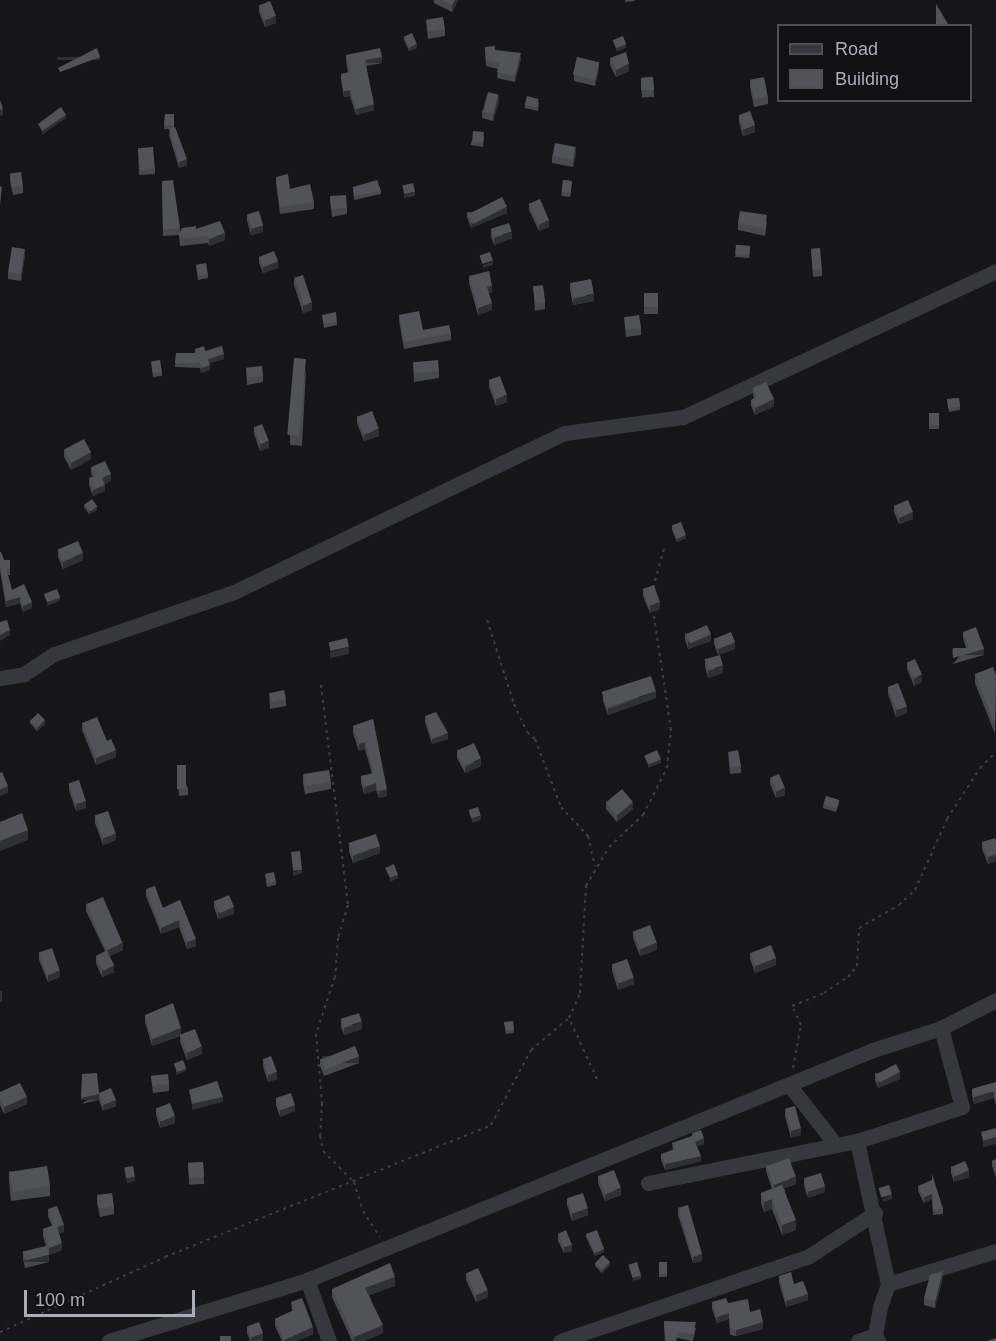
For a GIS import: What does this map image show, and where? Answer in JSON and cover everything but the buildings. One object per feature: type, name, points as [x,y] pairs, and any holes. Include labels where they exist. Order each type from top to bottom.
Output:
[{"type":"street","points":[[0,678],[24,674],[54,654],[234,592],[565,433],[683,417],[996,271]]},
{"type":"street","points":[[109,1341],[307,1280],[388,1249],[526,1188],[790,1086],[873,1050],[941,1028],[996,1000]]},
{"type":"street","points":[[648,1183],[857,1141],[962,1107],[941,1028]]},
{"type":"street","points":[[790,1086],[836,1145]]},
{"type":"street","points":[[857,1141],[875,1213],[888,1284],[877,1338],[858,1341]]},
{"type":"street","points":[[560,1341],[809,1256],[875,1213]]},
{"type":"street","points":[[888,1284],[996,1251]]},
{"type":"street","points":[[307,1280],[329,1341]]},
{"type":"path","points":[[653,592],[665,545]]},
{"type":"path","points":[[0,1332],[165,1257],[491,1125],[531,1050],[568,1018],[580,993],[586,886],[595,866],[609,847],[634,827],[667,768],[671,730],[652,604]]},
{"type":"path","points":[[487,620],[514,704],[539,749],[561,807],[588,836],[595,866]]},
{"type":"path","points":[[321,685],[348,905],[338,938],[335,978],[316,1034],[322,1103],[320,1136],[323,1151],[354,1182],[363,1211],[388,1249]]},
{"type":"path","points":[[790,1086],[801,1025],[792,1006],[824,993],[848,977],[857,966],[859,928],[899,905],[915,890],[946,819],[980,768],[996,752]]},
{"type":"path","points":[[568,1018],[597,1079]]}]
